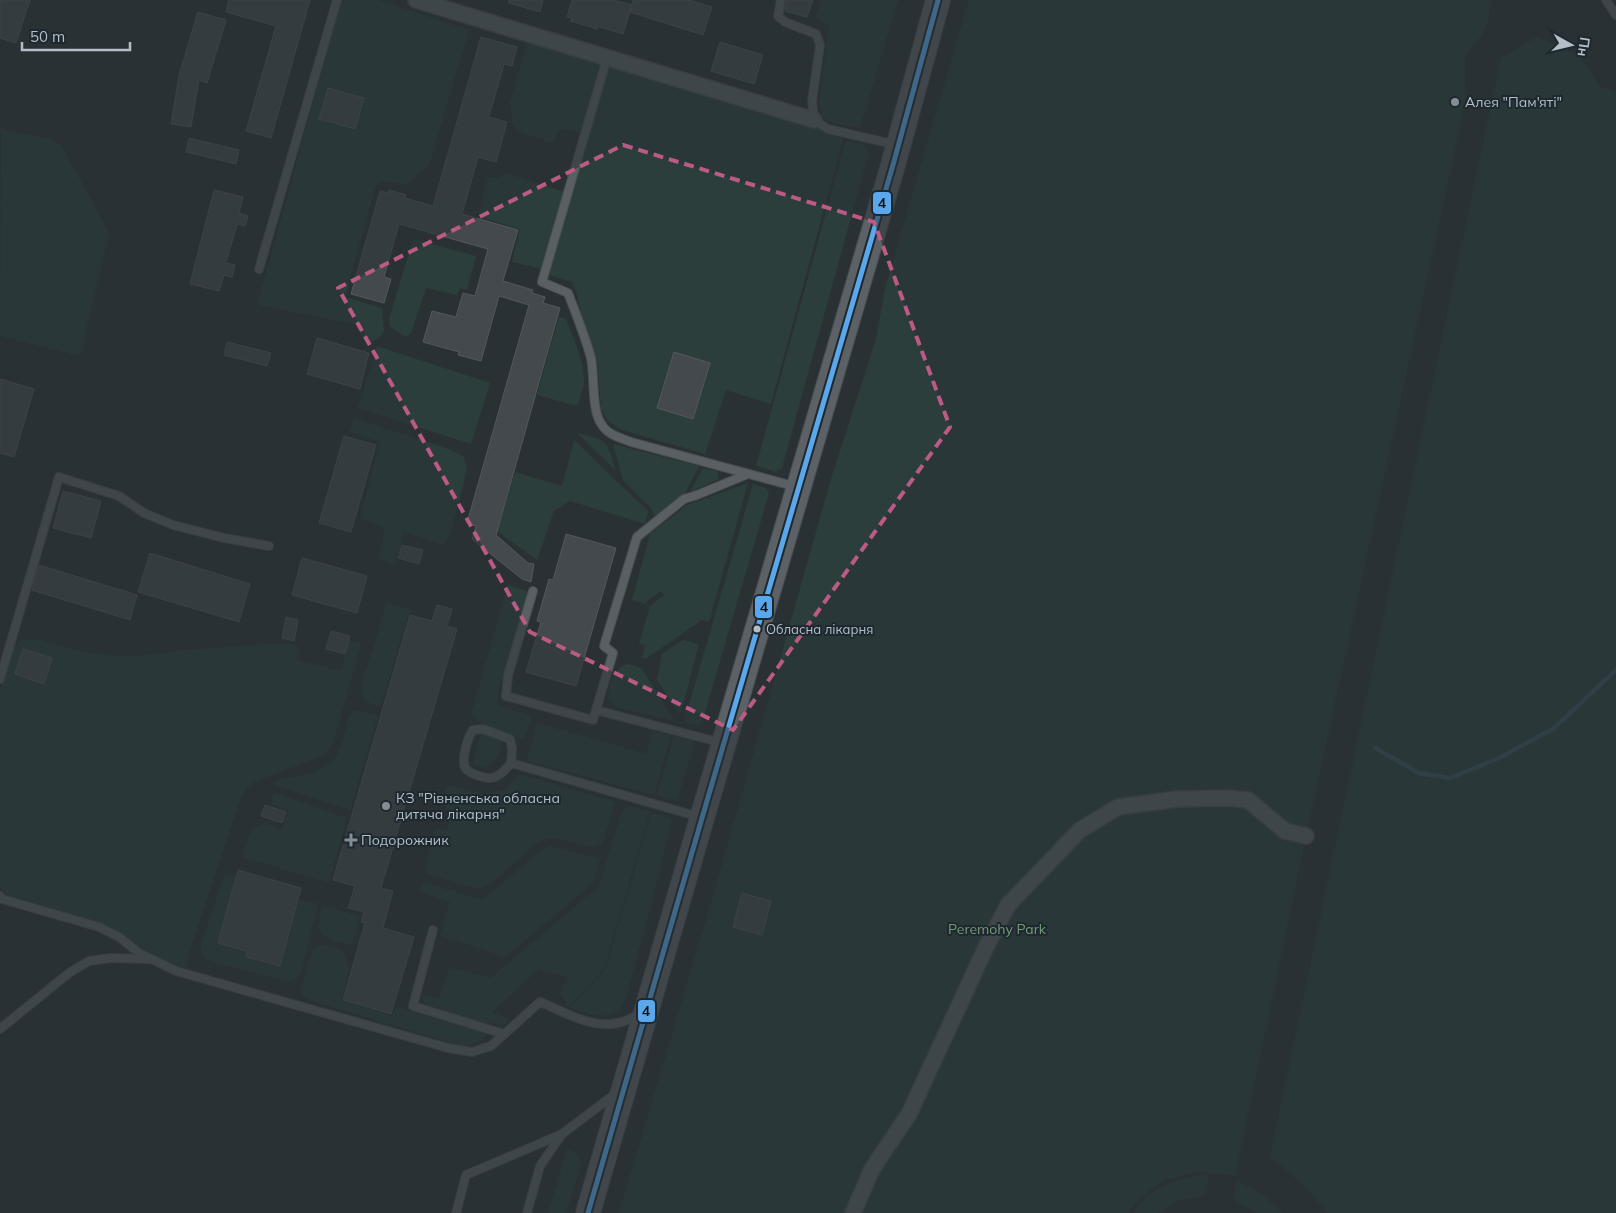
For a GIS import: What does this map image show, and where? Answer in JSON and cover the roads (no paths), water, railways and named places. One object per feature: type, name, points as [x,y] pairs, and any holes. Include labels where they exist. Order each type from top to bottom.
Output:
[{"type":"main road","points":[[588,1213],[899,145],[938,0]]},
{"type":"street","points":[[416,0],[814,120]]},
{"type":"street","points":[[853,1213],[872,1169],[909,1114],[986,947],[1008,905],[1080,830],[1118,807],[1178,799],[1227,798],[1248,800],[1285,831],[1306,836]]},
{"type":"lane","points":[[259,270],[337,0]]},
{"type":"lane","points":[[781,0],[778,16],[785,22],[816,34],[819,39],[820,45],[812,101],[814,120],[828,130],[899,145]]},
{"type":"lane","points":[[1606,0],[1616,15]]},
{"type":"lane","points":[[607,58],[542,282],[568,293],[591,359],[596,416],[602,427],[613,435],[631,442],[736,466],[748,474],[799,488]]},
{"type":"lane","points":[[533,591],[508,675],[506,696],[593,720],[613,652],[604,646],[637,537],[684,499],[697,496],[748,474]]},
{"type":"lane","points":[[0,679],[59,477],[119,496],[144,513],[174,525],[224,538],[270,546]]},
{"type":"lane","points":[[596,710],[724,743]]},
{"type":"lane","points":[[483,729],[510,739],[512,748],[511,763],[496,778],[484,778],[466,770],[464,761],[468,738],[473,730],[483,729]]},
{"type":"lane","points":[[511,763],[702,818]]},
{"type":"lane","points":[[0,896],[2,899],[99,927],[118,937],[139,953],[176,971],[448,1048],[472,1052],[490,1046],[540,1002],[579,1019],[599,1024],[621,1023],[646,1011]]},
{"type":"lane","points":[[434,930],[413,1006],[504,1034]]},
{"type":"lane","points":[[0,1029],[69,973],[89,961],[110,958],[150,959]]},
{"type":"lane","points":[[456,1213],[466,1175],[562,1134],[624,1087]]},
{"type":"lane","points":[[527,1213],[540,1166],[562,1134]]},
{"type":"waterway","points":[[1375,748],[1419,773],[1450,778],[1497,759],[1553,729],[1616,670]]},
{"type":"place","name":"Алея \"Пам'яті\"","points":[[1455,102]]},
{"type":"place","name":"Обласна лікарня","points":[[757,629]]},
{"type":"place","name":"КЗ \"Рівненська обласна дитяча лікарня\"","points":[[386,806]]},
{"type":"place","name":"Подорожник","points":[[351,840]]},
{"type":"park label","name":"Peremohy Park","points":[[997,929]]}]
